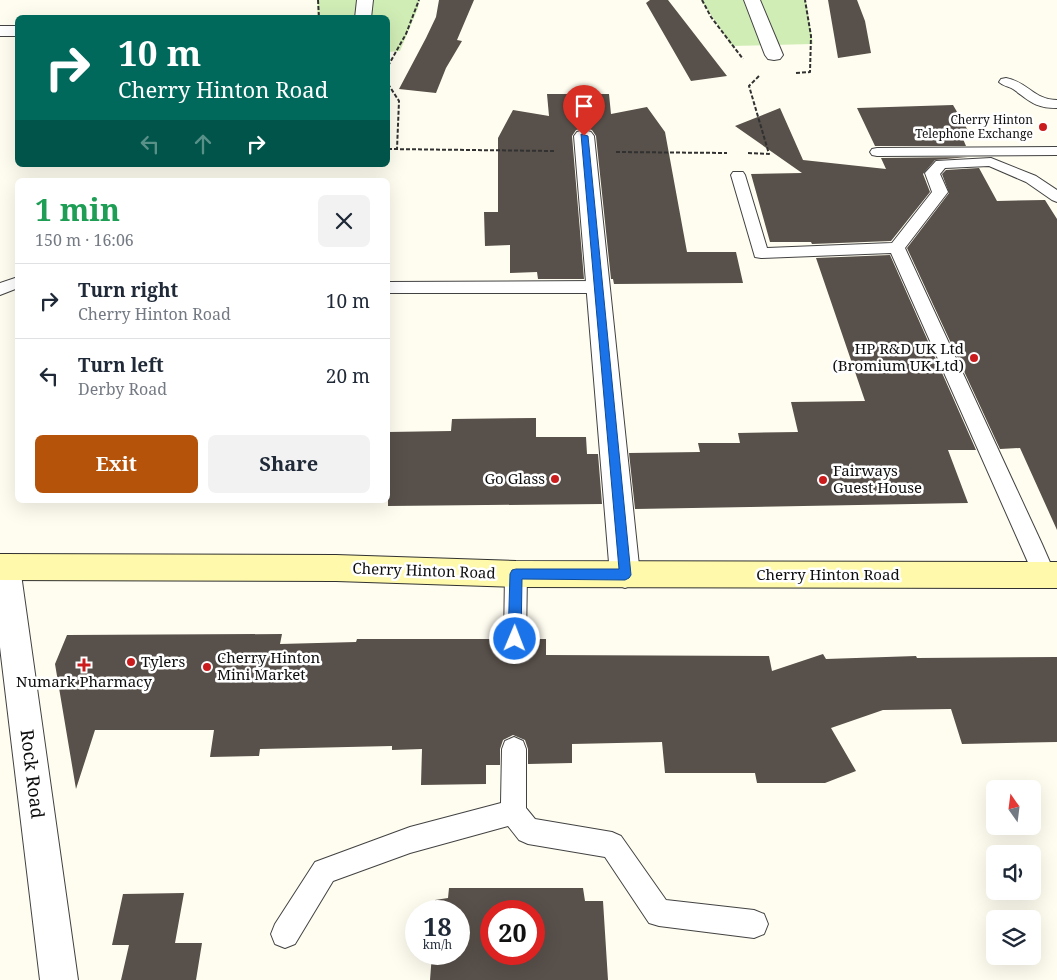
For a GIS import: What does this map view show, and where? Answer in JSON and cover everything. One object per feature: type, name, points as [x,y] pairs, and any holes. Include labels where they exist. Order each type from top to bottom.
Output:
[{"type":"street","points":[[363,15],[365,0]]},
{"type":"street","points":[[752,0],[774,55]]},
{"type":"street","points":[[0,31],[15,31]]},
{"type":"street","points":[[583,134],[625,575]]},
{"type":"street","name":"Cherry Hinton Road","points":[[2,567],[336,568],[516,574],[625,575],[1051,575]]},
{"type":"street","name":"Rock Road","points":[[2,567],[58,980]]},
{"type":"lane","points":[[1006,82],[1014,83],[1032,99],[1044,104],[1057,104]]},
{"type":"lane","points":[[877,152],[1057,151]]},
{"type":"lane","points":[[897,248],[940,192],[932,173],[941,164],[991,162],[1032,179],[1057,197]]},
{"type":"lane","points":[[738,175],[762,253],[897,248]]},
{"type":"lane","points":[[897,248],[1032,544],[1051,575]]},
{"type":"lane","points":[[0,289],[15,283]]},
{"type":"lane","points":[[390,288],[598,287]]},
{"type":"lane","points":[[515,639],[516,574]]},
{"type":"lane","points":[[514,749],[513,812],[528,831],[612,845],[659,912],[754,924]]},
{"type":"lane","points":[[285,934],[324,870],[410,840],[513,812]]},
{"type":"path","points":[[318,0],[319,15]]},
{"type":"path","points":[[390,63],[401,47],[419,0]]},
{"type":"path","points":[[390,87],[399,101],[397,149],[390,149]]},
{"type":"green space","points":[[318,0],[419,0],[418,8],[400,51],[390,52],[390,15],[317,15]]},
{"type":"green space","points":[[701,0],[806,0],[813,44],[732,46]]},
{"type":"building","points":[[439,0],[474,0],[457,40],[462,41],[446,68],[436,93],[399,89],[436,17]]},
{"type":"building","points":[[650,0],[668,0],[727,76],[691,81],[646,3]]},
{"type":"building","points":[[828,0],[857,0],[865,21],[871,53],[838,58]]},
{"type":"building","points":[[547,94],[609,94],[611,114],[647,107],[665,132],[687,252],[736,252],[743,283],[614,284],[613,279],[611,279],[596,136],[592,130],[585,128],[576,130],[572,136],[584,279],[538,279],[537,272],[510,273],[510,245],[485,246],[484,212],[498,212],[498,138],[513,110],[549,116]]},
{"type":"building","points":[[953,105],[973,139],[963,139],[966,146],[875,146],[857,108]]},
{"type":"building","points":[[780,108],[803,160],[886,169],[881,158],[968,157],[935,160],[923,174],[930,192],[891,241],[812,244],[811,242],[770,242],[751,174],[802,173],[735,126]]},
{"type":"building","points":[[979,168],[997,201],[1045,200],[1057,219],[1057,530],[1020,448],[1000,449],[907,248],[949,193],[942,174],[946,170]]},
{"type":"building","points":[[890,255],[976,450],[948,450],[968,503],[635,509],[629,453],[700,452],[698,443],[740,443],[738,433],[798,432],[791,402],[865,401],[816,258]]},
{"type":"building","points":[[536,418],[536,437],[586,437],[587,454],[598,454],[602,504],[388,506],[388,503],[390,503],[390,432],[451,431],[452,419]]},
{"type":"building","points":[[282,634],[280,644],[356,642],[357,639],[502,639],[506,648],[516,651],[525,647],[528,639],[546,639],[546,655],[769,656],[772,671],[823,654],[826,659],[916,656],[917,658],[1057,657],[1057,742],[962,744],[951,709],[883,710],[831,728],[856,771],[825,783],[757,783],[755,773],[665,773],[662,742],[572,744],[572,763],[528,764],[528,749],[525,740],[513,735],[503,740],[500,749],[500,765],[486,765],[486,784],[421,785],[422,749],[392,750],[392,746],[260,749],[259,756],[210,757],[214,730],[95,730],[76,789],[55,664],[67,635]]},
{"type":"building","points":[[449,888],[583,888],[585,901],[603,901],[608,980],[430,980],[431,965],[470,965],[470,900],[435,900],[448,898]]},
{"type":"building","points":[[184,893],[175,943],[202,943],[196,980],[121,980],[129,945],[112,945],[123,894]]},
{"type":"place","name":"Cherry Hinton Telephone Exchange","points":[[1043,127]]},
{"type":"place","name":"HP R&D UK Ltd (Bromium UK Ltd)","points":[[974,358]]},
{"type":"place","name":"Go Glass","points":[[555,479]]},
{"type":"place","name":"Fairways Guest House","points":[[823,480]]},
{"type":"place","name":"Tylers","points":[[131,662]]},
{"type":"place","name":"Numark Pharmacy","points":[[84,665]]},
{"type":"place","name":"Cherry Hinton Mini Market","points":[[207,667]]},
{"type":"route","points":[[515,639],[516,574],[625,575],[584,136]]}]
